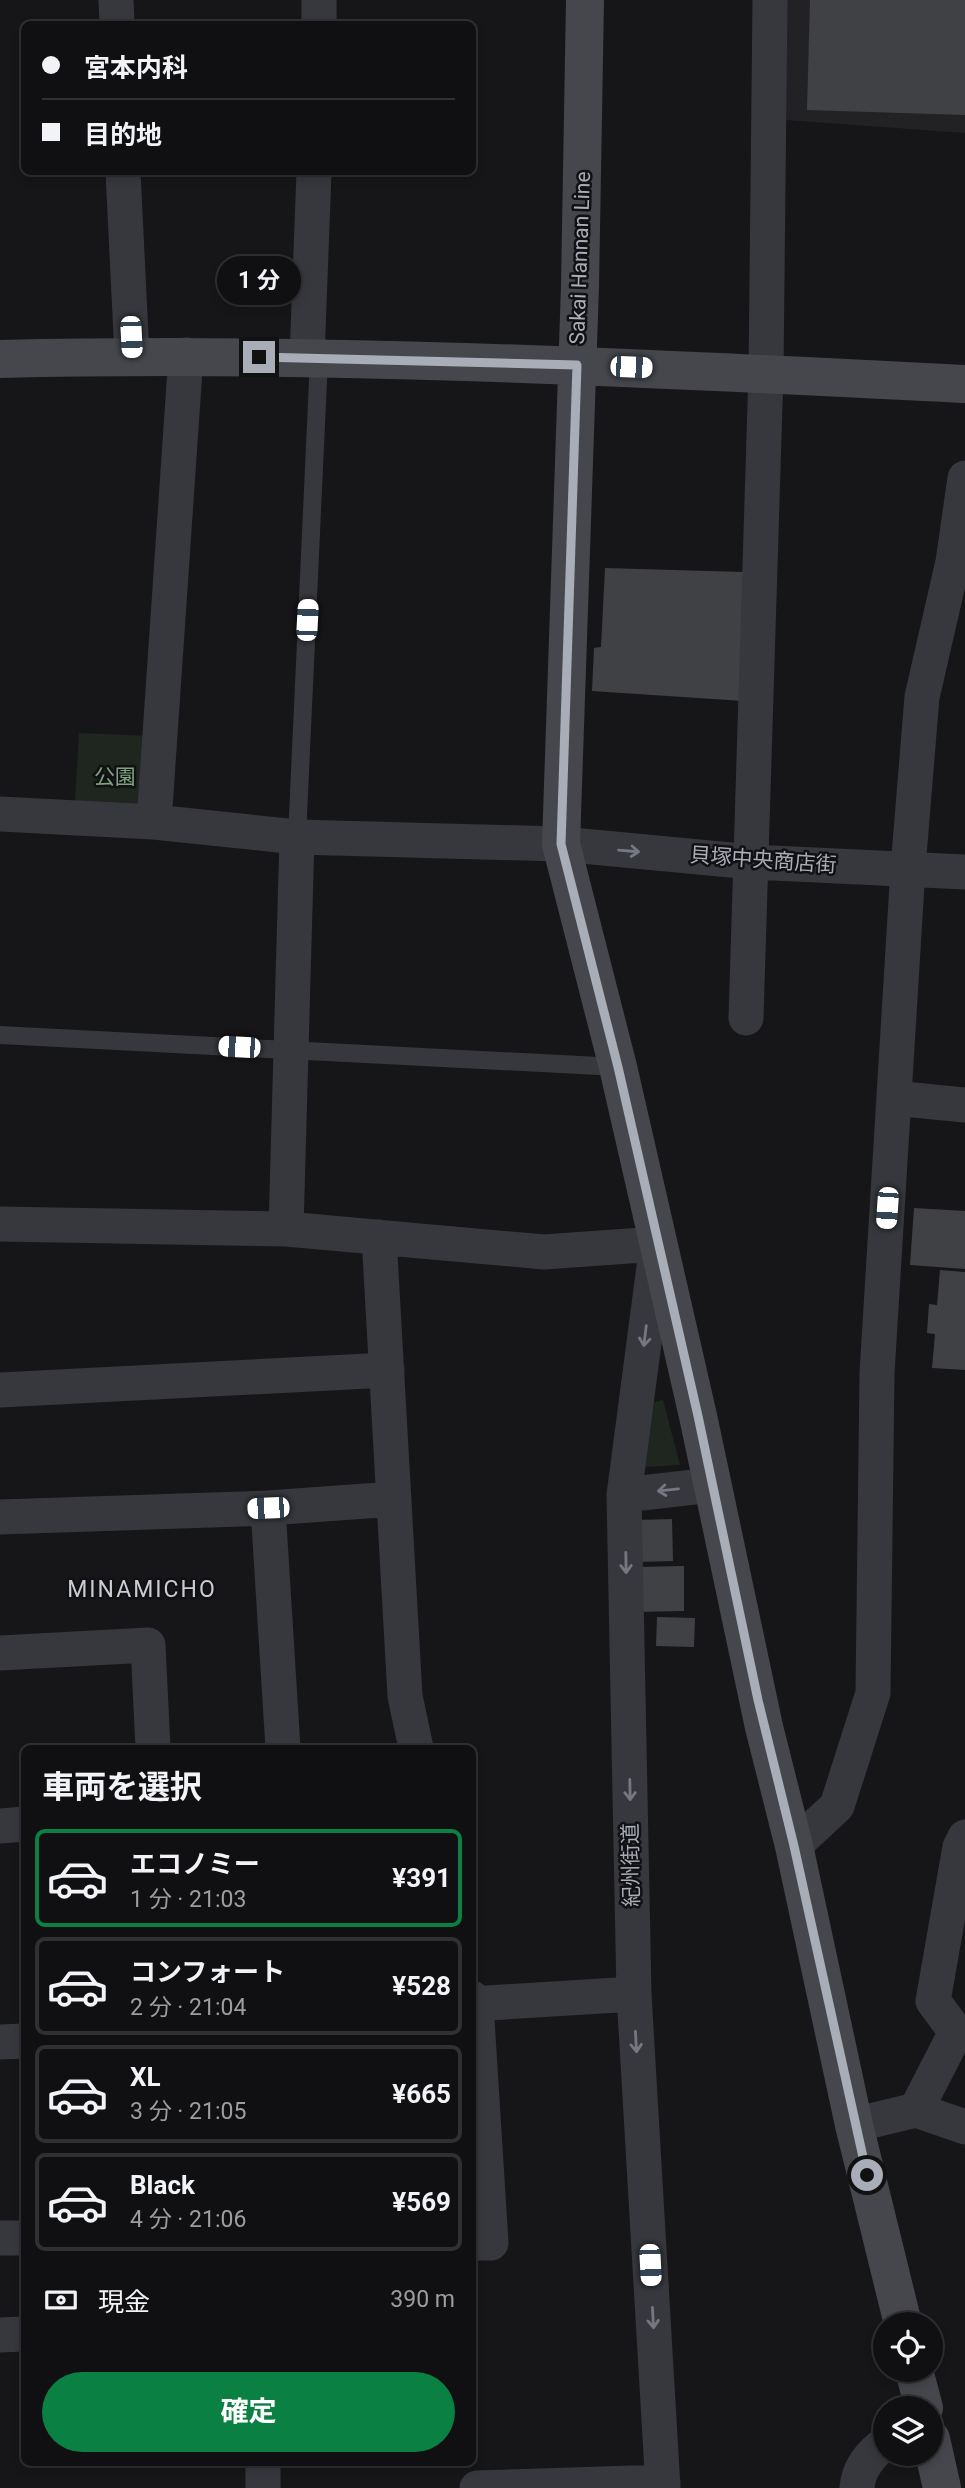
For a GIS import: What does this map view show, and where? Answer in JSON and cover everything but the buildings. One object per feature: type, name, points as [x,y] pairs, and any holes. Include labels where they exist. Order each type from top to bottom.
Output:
[{"type":"main road","name":"Sakai Hannan Line","points":[[585,0],[580,286],[561,844],[618,1067],[764,1727],[794,1846],[854,2125],[900,2312]]},
{"type":"main road","points":[[0,359],[186,355],[577,365],[765,372],[965,384]]},
{"type":"main road","points":[[937,2466],[942,2488]]},
{"type":"street","points":[[116,0],[117,21]]},
{"type":"street","points":[[319,21],[320,0]]},
{"type":"street","points":[[746,1018],[765,372],[770,0]]},
{"type":"street","points":[[123,175],[132,356]]},
{"type":"street","points":[[313,359],[314,175]]},
{"type":"street","points":[[154,822],[186,355]]},
{"type":"street","points":[[794,1846],[837,1806],[873,1693],[877,1373],[908,868],[922,697],[959,563],[965,478]]},
{"type":"street","name":"貝塚中央商店街","points":[[0,814],[154,822],[297,837],[561,844],[751,862],[965,872]]},
{"type":"street","points":[[286,1229],[297,837]]},
{"type":"street","points":[[894,1098],[965,1105]]},
{"type":"street","points":[[0,1223],[286,1229],[544,1252],[657,1244]]},
{"type":"street","points":[[379,1237],[405,1696],[415,1745]]},
{"type":"street","name":"紀州街道","points":[[657,1244],[624,1495],[634,1994],[663,2485]]},
{"type":"street","points":[[0,1390],[387,1370]]},
{"type":"street","points":[[624,1495],[712,1485]]},
{"type":"street","points":[[0,1517],[268,1508],[394,1499]]},
{"type":"street","points":[[268,1508],[284,1745]]},
{"type":"street","points":[[0,1653],[148,1645],[153,1745]]},
{"type":"street","points":[[0,1826],[21,1825]]},
{"type":"street","points":[[916,2110],[956,2032],[933,2001],[960,1847],[965,1837]]},
{"type":"street","points":[[476,2002],[634,1994]]},
{"type":"street","points":[[476,2030],[491,2243],[476,2243]]},
{"type":"street","points":[[0,2042],[21,2041]]},
{"type":"street","points":[[854,2125],[916,2110],[965,2127]]},
{"type":"street","points":[[0,2238],[21,2238]]},
{"type":"street","points":[[0,2335],[21,2334]]},
{"type":"street","points":[[857,2488],[858,2480],[873,2451]]},
{"type":"street","points":[[263,2466],[263,2488]]},
{"type":"street","points":[[477,2488],[663,2485]]},
{"type":"lane","points":[[297,837],[313,359]]},
{"type":"lane","points":[[0,1035],[618,1067]]},
{"type":"shaded area","points":[[786,0],[965,0],[965,133],[786,120]]},
{"type":"green space","name":"公園","points":[[79,733],[156,736],[152,820],[74,815]]},
{"type":"green space","points":[[663,1400],[680,1465],[644,1467],[646,1404]]},
{"type":"district","name":"MINAMICHO","points":[[142,1589]]},
{"type":"route","points":[[259,357],[577,365],[561,844],[618,1067],[698,1416],[764,1727],[794,1846],[867,2175]]}]
